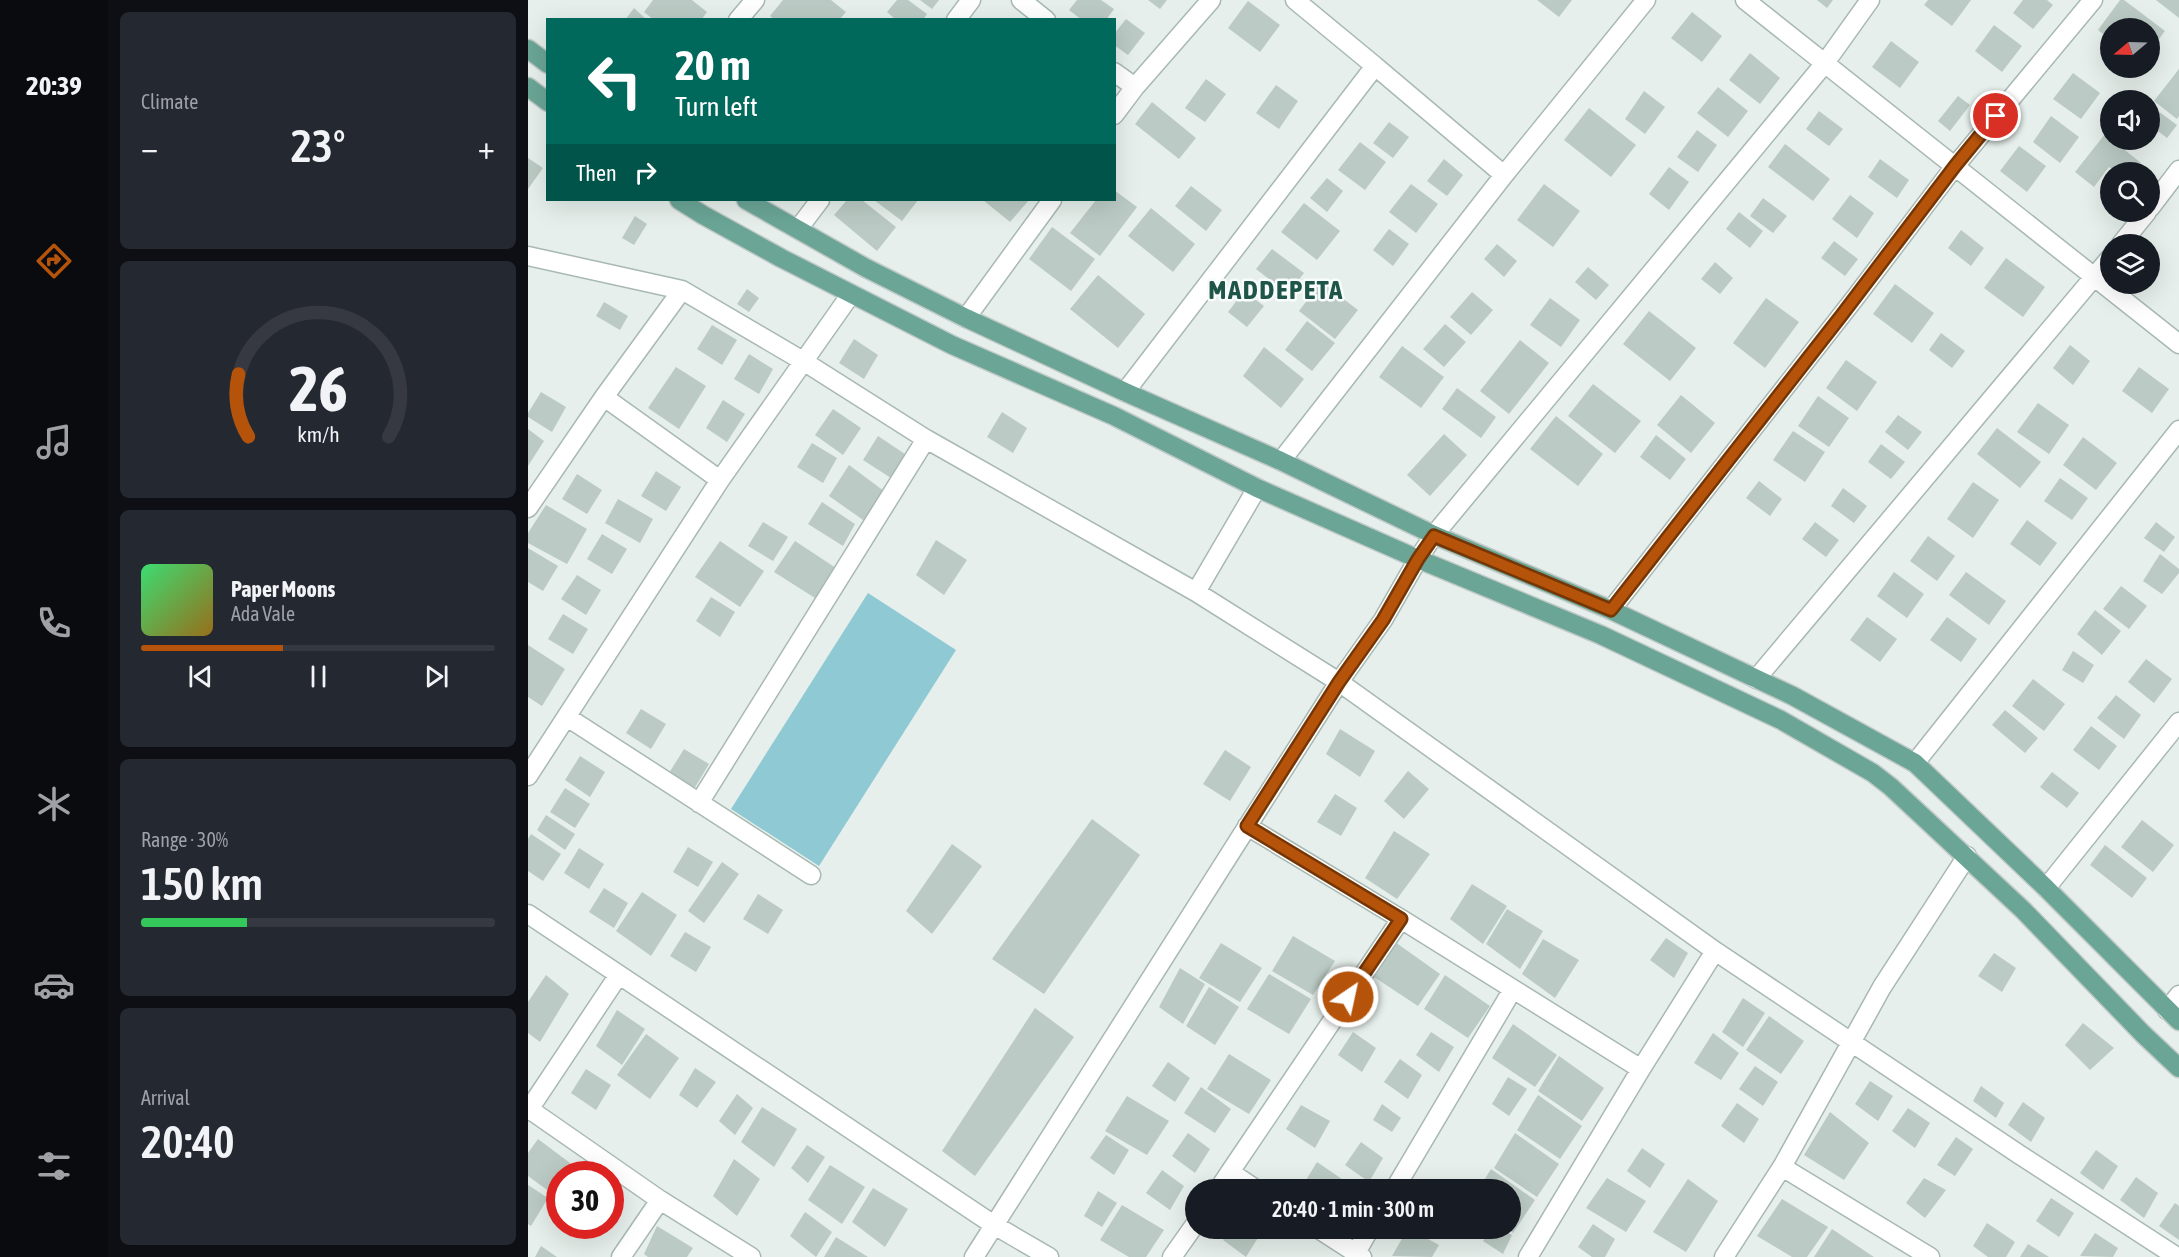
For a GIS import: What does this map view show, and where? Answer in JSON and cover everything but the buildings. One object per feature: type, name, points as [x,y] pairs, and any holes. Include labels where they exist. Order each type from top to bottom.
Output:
[{"type":"main road","points":[[528,49],[546,62]]},
{"type":"main road","points":[[528,87],[546,100]]},
{"type":"main road","points":[[680,201],[771,253],[952,345],[1114,416],[1257,488],[1418,559],[1601,635],[1781,720],[1874,773],[2023,910],[2142,1034],[2179,1068]]},
{"type":"main road","points":[[748,201],[866,268],[966,318],[1125,392],[1281,460],[1434,536],[1611,610],[1793,696],[1915,763],[2046,888],[2173,1016]]},
{"type":"street","points":[[740,18],[754,0]]},
{"type":"street","points":[[957,18],[970,0]]},
{"type":"street","points":[[1021,0],[1044,18]]},
{"type":"street","points":[[1116,112],[1135,87],[1211,0]]},
{"type":"street","points":[[1295,0],[1504,175]]},
{"type":"street","points":[[1281,460],[1504,175],[1646,0]]},
{"type":"street","points":[[1745,0],[2179,344]]},
{"type":"street","points":[[974,1257],[1339,682],[1383,620],[1434,536],[1825,63],[1869,0]]},
{"type":"street","points":[[1611,610],[1955,166],[2093,0]]},
{"type":"street","points":[[1125,392],[1375,66]]},
{"type":"street","points":[[1116,73],[1135,87]]},
{"type":"street","points":[[2160,195],[2179,170]]},
{"type":"street","points":[[798,229],[819,201]]},
{"type":"street","points":[[966,318],[1051,201]]},
{"type":"street","points":[[2129,234],[2138,222]]},
{"type":"street","points":[[528,256],[682,290],[803,361],[926,439],[1196,592],[1339,682],[1715,951],[2177,1257]]},
{"type":"street","points":[[1756,679],[2100,271]]},
{"type":"street","points":[[528,508],[604,397],[682,290]]},
{"type":"street","points":[[528,776],[720,480],[851,294]]},
{"type":"street","points":[[604,397],[720,480]]},
{"type":"street","points":[[1915,763],[2179,430]]},
{"type":"street","points":[[699,803],[926,439]]},
{"type":"street","points":[[1196,592],[1257,488]]},
{"type":"street","points":[[567,717],[811,875]]},
{"type":"street","points":[[2046,888],[2179,722]]},
{"type":"street","points":[[1247,826],[1641,1069]]},
{"type":"street","points":[[1724,1257],[1782,1167],[1882,987],[1966,856]]},
{"type":"street","points":[[528,914],[994,1225],[1049,1257]]},
{"type":"street","points":[[1225,1179],[1401,919]]},
{"type":"street","points":[[1528,1257],[1715,951]]},
{"type":"street","points":[[618,976],[529,1110],[660,1200],[751,1257]]},
{"type":"street","points":[[1401,1179],[1513,989]]},
{"type":"street","points":[[2173,1016],[2179,995]]},
{"type":"street","points":[[1782,1167],[1930,1257]]},
{"type":"street","points":[[1230,1172],[1240,1179]]},
{"type":"street","points":[[621,1257],[660,1200]]},
{"type":"street","points":[[1172,1257],[1185,1239]]},
{"type":"street","points":[[1334,1239],[1359,1255],[1366,1239]]},
{"type":"water","points":[[868,593],[956,650],[819,866],[731,809]]},
{"type":"district","name":"MADDEPETA","points":[[1276,290]]},
{"type":"route","points":[[1348,997],[1401,919],[1247,826],[1339,682],[1383,620],[1434,536],[1611,610],[1996,116]]}]
